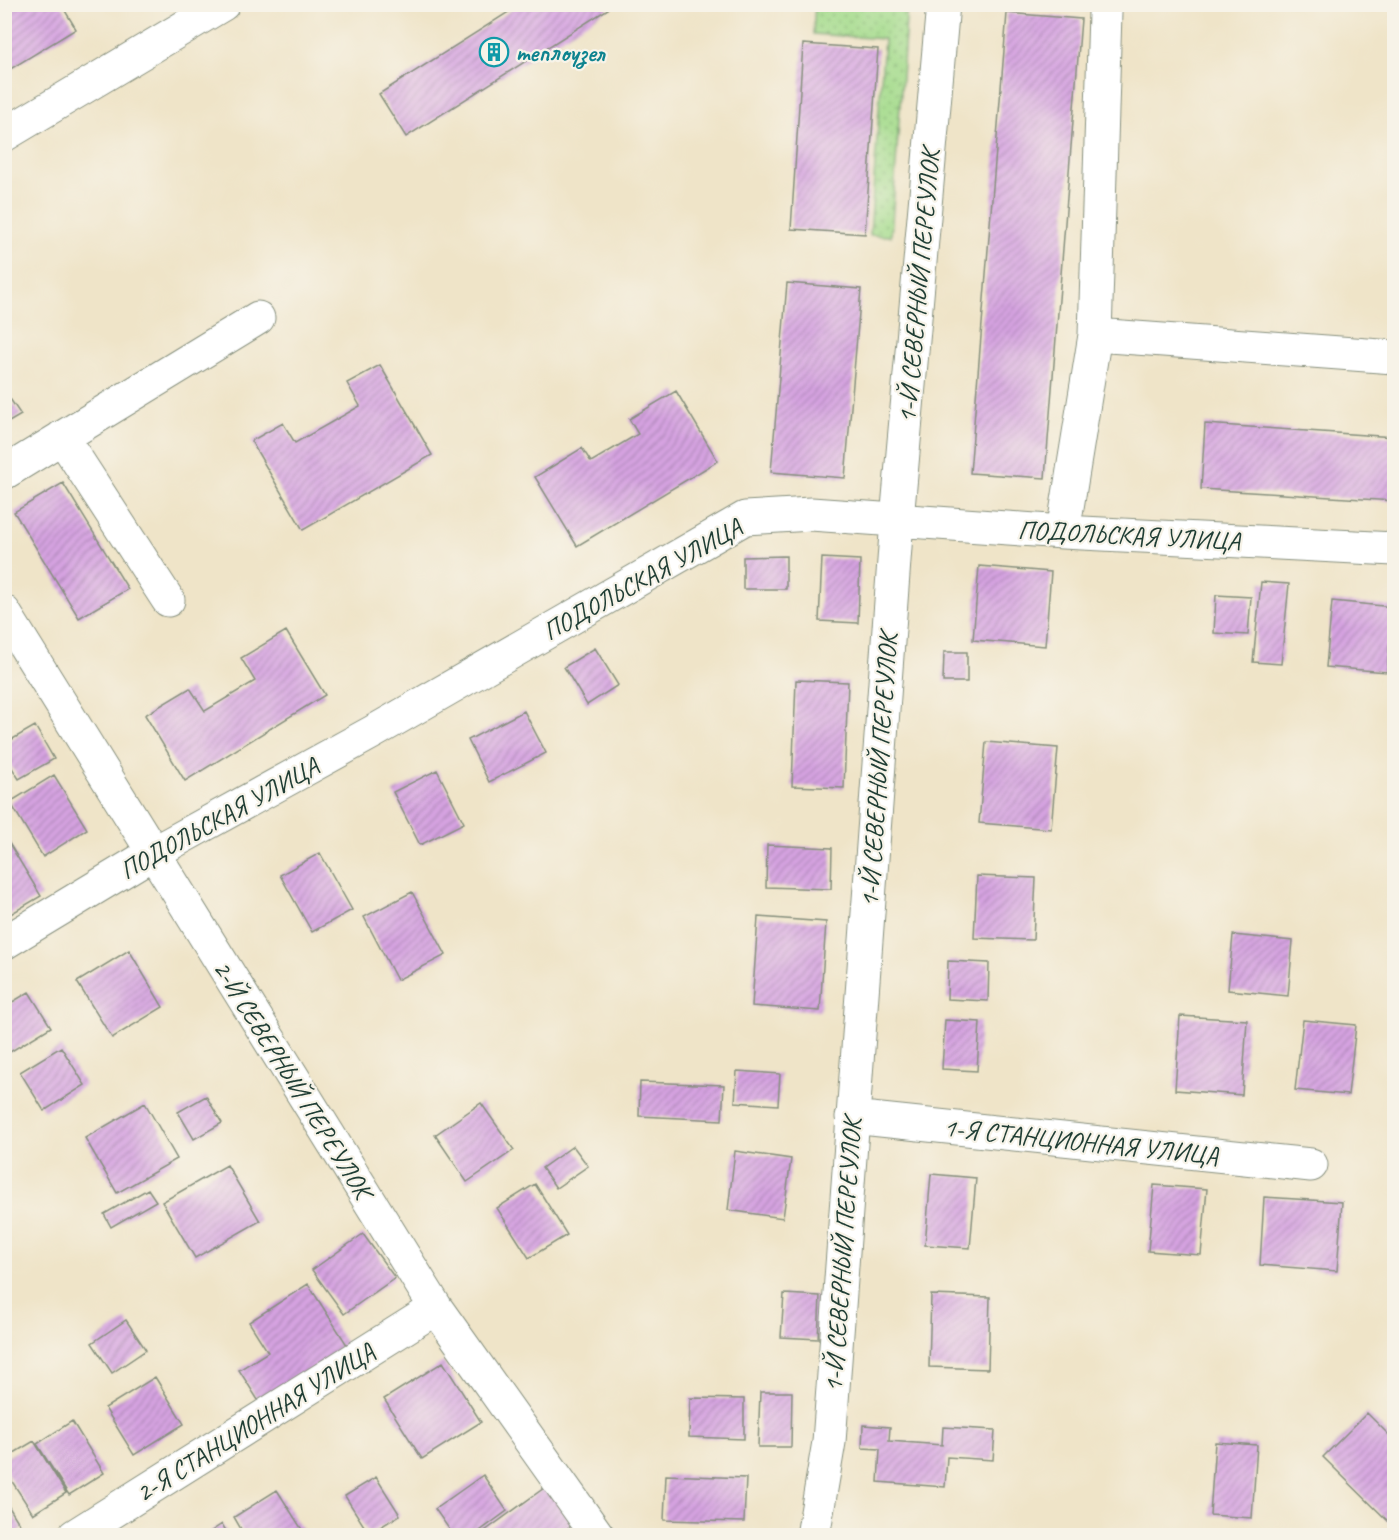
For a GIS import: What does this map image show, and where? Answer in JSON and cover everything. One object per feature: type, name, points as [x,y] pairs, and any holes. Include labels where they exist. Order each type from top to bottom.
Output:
[{"type":"street","points":[[4,135],[223,4]]},
{"type":"street","name":"1-Й СЕВЕРНЫЙ ПЕРЕУЛОК","points":[[813,1536],[829,1442],[897,520],[943,4]]},
{"type":"street","points":[[1063,532],[1095,335],[1105,13]]},
{"type":"street","points":[[4,473],[258,318]]},
{"type":"street","points":[[1095,335],[1395,357]]},
{"type":"street","points":[[62,437],[168,600]]},
{"type":"street","name":"ПОДОЛЬСКАЯ УЛИЦА","points":[[4,943],[153,853],[383,726],[745,518],[811,514],[1063,532],[1395,549]]},
{"type":"street","name":"2-Й СЕВЕРНЫЙ ПЕРЕУЛОК","points":[[4,612],[436,1308],[598,1536]]},
{"type":"street","name":"1-Я СТАНЦИОННАЯ УЛИЦА","points":[[852,1117],[1311,1165]]},
{"type":"street","name":"2-Я СТАНЦИОННАЯ УЛИЦА","points":[[74,1536],[436,1308]]},
{"type":"green space","points":[[815,5],[907,5],[891,236],[870,235],[884,39],[813,34]]},
{"type":"building","points":[[16,4],[61,4],[76,29],[4,73],[4,11]]},
{"type":"building","name":"теплоузел","points":[[521,4],[605,4],[608,9],[406,137],[379,94]]},
{"type":"building","points":[[1007,13],[1081,19],[1045,478],[970,473]]},
{"type":"building","points":[[803,44],[878,49],[865,234],[791,229]]},
{"type":"building","points":[[787,283],[861,289],[845,478],[771,472]]},
{"type":"building","points":[[380,365],[432,455],[303,530],[251,441],[283,423],[295,443],[360,406],[347,383]]},
{"type":"building","points":[[4,390],[21,415],[4,425]]},
{"type":"building","points":[[676,391],[718,461],[577,546],[535,477],[582,448],[591,462],[638,434],[629,419]]},
{"type":"building","points":[[1205,424],[1394,437],[1394,501],[1201,489]]},
{"type":"building","points":[[63,483],[128,589],[79,618],[14,512]]},
{"type":"building","points":[[786,556],[786,589],[743,589],[743,557]]},
{"type":"building","points":[[822,558],[860,560],[858,623],[819,621]]},
{"type":"building","points":[[979,566],[1051,572],[1045,646],[973,640]]},
{"type":"building","points":[[1261,582],[1289,584],[1281,664],[1253,662]]},
{"type":"building","points":[[1216,595],[1251,597],[1248,635],[1214,633]]},
{"type":"building","points":[[1332,601],[1393,607],[1387,672],[1326,667]]},
{"type":"building","points":[[286,631],[325,695],[185,781],[145,715],[190,688],[205,711],[255,681],[241,658]]},
{"type":"building","points":[[595,648],[618,685],[587,705],[564,667]]},
{"type":"building","points":[[944,652],[967,652],[967,682],[943,682]]},
{"type":"building","points":[[796,680],[848,682],[844,788],[792,786]]},
{"type":"building","points":[[524,711],[546,753],[489,782],[468,740]]},
{"type":"building","points":[[35,726],[54,759],[19,779],[4,755],[4,744]]},
{"type":"building","points":[[986,742],[1058,748],[1051,829],[979,823]]},
{"type":"building","points":[[437,770],[464,823],[420,845],[393,792]]},
{"type":"building","points":[[54,775],[87,829],[43,857],[10,802]]},
{"type":"building","points":[[4,835],[41,896],[4,918]]},
{"type":"building","points":[[767,845],[832,848],[831,889],[766,887]]},
{"type":"building","points":[[320,853],[352,910],[312,932],[280,875]]},
{"type":"building","points":[[977,876],[1036,878],[1033,940],[974,938]]},
{"type":"building","points":[[412,892],[446,955],[397,980],[364,917]]},
{"type":"building","points":[[758,917],[826,922],[820,1011],[752,1006]]},
{"type":"building","points":[[1233,935],[1293,941],[1288,996],[1228,990]]},
{"type":"building","points":[[129,950],[163,1007],[112,1038],[77,982]]},
{"type":"building","points":[[948,961],[989,963],[988,1001],[947,999]]},
{"type":"building","points":[[29,992],[51,1027],[10,1052],[4,1042],[4,1007]]},
{"type":"building","points":[[1180,1016],[1247,1020],[1242,1095],[1175,1090]]},
{"type":"building","points":[[945,1020],[980,1022],[977,1071],[942,1069]]},
{"type":"building","points":[[1303,1020],[1356,1025],[1348,1095],[1295,1090]]},
{"type":"building","points":[[61,1047],[85,1085],[44,1111],[20,1072]]},
{"type":"building","points":[[737,1071],[780,1074],[778,1105],[735,1102]]},
{"type":"building","points":[[640,1082],[724,1085],[722,1120],[639,1116]]},
{"type":"building","points":[[206,1096],[222,1123],[194,1139],[178,1112]]},
{"type":"building","points":[[145,1103],[177,1159],[117,1193],[85,1138]]},
{"type":"building","points":[[481,1103],[514,1150],[467,1182],[435,1135]]},
{"type":"building","points":[[573,1146],[588,1166],[556,1188],[542,1168]]},
{"type":"building","points":[[735,1151],[791,1159],[783,1218],[728,1210]]},
{"type":"building","points":[[227,1165],[260,1221],[195,1258],[162,1202]]},
{"type":"building","points":[[931,1174],[976,1178],[970,1248],[925,1245]]},
{"type":"building","points":[[535,1184],[567,1235],[529,1258],[497,1208]]},
{"type":"building","points":[[1154,1185],[1207,1189],[1201,1255],[1148,1251]]},
{"type":"building","points":[[148,1189],[156,1201],[111,1227],[104,1214]]},
{"type":"building","points":[[1264,1197],[1342,1202],[1337,1271],[1260,1265]]},
{"type":"building","points":[[363,1234],[395,1278],[344,1314],[312,1270]]},
{"type":"building","points":[[308,1284],[351,1351],[263,1408],[239,1370],[268,1352],[249,1322]]},
{"type":"building","points":[[784,1294],[820,1296],[818,1339],[781,1337]]},
{"type":"building","points":[[931,1295],[990,1297],[988,1369],[929,1367]]},
{"type":"building","points":[[126,1320],[146,1350],[112,1373],[92,1343]]},
{"type":"building","points":[[443,1362],[481,1422],[422,1459],[384,1399]]},
{"type":"building","points":[[155,1377],[184,1424],[134,1455],[105,1408]]},
{"type":"building","points":[[760,1392],[792,1392],[791,1447],[758,1447]]},
{"type":"building","points":[[690,1398],[744,1399],[744,1439],[689,1437]]},
{"type":"building","points":[[1367,1413],[1394,1440],[1394,1527],[1323,1457]]},
{"type":"building","points":[[72,1421],[104,1473],[69,1495],[37,1444]]},
{"type":"building","points":[[863,1425],[890,1427],[889,1441],[942,1445],[943,1427],[995,1430],[993,1460],[947,1457],[945,1487],[878,1482],[880,1449],[862,1448]]},
{"type":"building","points":[[34,1441],[66,1493],[33,1514],[4,1469],[4,1459]]},
{"type":"building","points":[[1215,1442],[1257,1445],[1252,1518],[1210,1515]]},
{"type":"building","points":[[483,1475],[507,1511],[473,1536],[454,1536],[435,1509]]},
{"type":"building","points":[[666,1475],[746,1478],[744,1522],[664,1520]]},
{"type":"building","points":[[376,1477],[400,1515],[369,1534],[345,1496]]},
{"type":"building","points":[[551,1483],[578,1521],[557,1536],[478,1536]]},
{"type":"building","points":[[277,1490],[306,1536],[245,1536],[234,1517]]},
{"type":"building","points":[[4,1499],[22,1528],[11,1536],[4,1536]]},
{"type":"building","points":[[222,1524],[229,1536],[204,1536]]},
{"type":"place","name":"теплоузел","points":[[494,52]]}]
